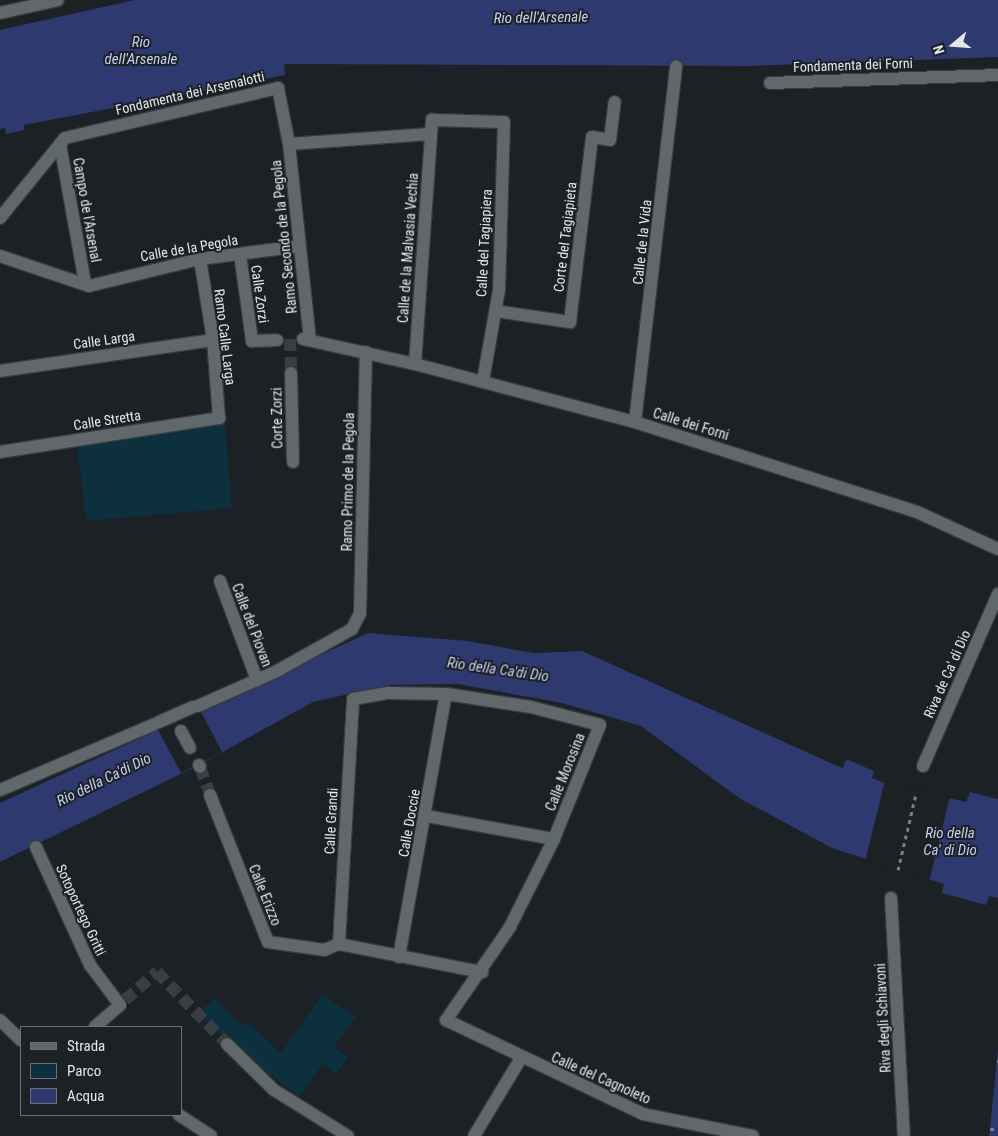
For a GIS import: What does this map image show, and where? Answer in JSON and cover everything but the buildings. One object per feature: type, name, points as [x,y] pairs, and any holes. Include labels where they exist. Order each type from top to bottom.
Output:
[{"type":"street","points":[[0,13],[58,0]]},
{"type":"street","name":"Calle de la Vida","points":[[635,422],[676,66]]},
{"type":"street","name":"Fondamenta dei Forni","points":[[770,83],[998,74]]},
{"type":"street","name":"Fondamenta dei Arsenalotti","points":[[63,141],[278,88],[288,138]]},
{"type":"street","name":"Corte del Tagiapieta","points":[[496,311],[570,322],[592,138],[610,140],[615,102]]},
{"type":"street","name":"Calle del Tagiapiera","points":[[430,134],[432,120],[504,122],[496,311],[483,381]]},
{"type":"street","points":[[288,138],[430,134]]},
{"type":"street","name":"Calle de la Malvasia Vechia","points":[[415,364],[430,134]]},
{"type":"street","name":"Ramo Secondo de la Pegola","points":[[288,138],[300,246],[307,339],[366,352]]},
{"type":"street","name":"Campo de l'Arsenal","points":[[0,218],[63,141]]},
{"type":"street","name":"Campo de l'Arsenal","points":[[0,256],[85,283],[63,141]]},
{"type":"street","name":"Calle de la Pegola","points":[[85,283],[89,286],[200,259],[300,246]]},
{"type":"street","name":"Calle Zorzi","points":[[240,254],[252,341],[278,340]]},
{"type":"street","name":"Ramo Calle Larga","points":[[200,259],[213,340],[219,418]]},
{"type":"street","name":"Calle Larga","points":[[0,371],[213,340]]},
{"type":"street","name":"Calle dei Forni","points":[[366,352],[635,422],[916,512],[998,550]]},
{"type":"street","name":"Ramo Primo de la Pegola","points":[[257,680],[352,629],[360,613],[366,352]]},
{"type":"street","name":"Corte Zorzi","points":[[291,372],[293,462]]},
{"type":"street","name":"Calle Stretta","points":[[0,452],[219,418]]},
{"type":"street","name":"Calle del Piovan","points":[[220,580],[257,680]]},
{"type":"street","name":"Riva de Ca' di Dio","points":[[923,766],[998,594]]},
{"type":"street","points":[[0,790],[257,680]]},
{"type":"street","name":"Calle Morosina","points":[[352,699],[388,693],[446,694],[531,707],[600,725],[554,839],[510,927],[482,972],[446,1020]]},
{"type":"street","name":"Calle Doccie","points":[[399,957],[426,816],[446,694]]},
{"type":"street","name":"Calle Grandi","points":[[339,944],[352,699]]},
{"type":"street","points":[[181,731],[190,748]]},
{"type":"street","name":"Calle Erizzo","points":[[210,795],[268,942],[324,950],[339,944],[482,972]]},
{"type":"street","points":[[426,816],[554,839]]},
{"type":"street","name":"Sotoportego Gritti","points":[[36,847],[90,965],[122,1002],[96,1026]]},
{"type":"street","name":"Riva degli Schiavoni","points":[[892,898],[904,1136]]},
{"type":"street","points":[[0,1020],[20,1039]]},
{"type":"street","name":"Calle del Cagnoleto","points":[[446,1020],[521,1058],[642,1114],[754,1136]]},
{"type":"street","points":[[227,1044],[274,1090],[348,1136]]},
{"type":"street","points":[[475,1136],[521,1058]]},
{"type":"street","points":[[181,1116],[211,1136]]},
{"type":"path","points":[[900,863],[915,798]]},
{"type":"path","points":[[990,1129],[998,1129]]},
{"type":"green space","points":[[225,423],[232,508],[86,521],[77,446]]},
{"type":"green space","points":[[322,995],[356,1016],[334,1047],[348,1057],[336,1074],[322,1065],[300,1097],[236,1049],[199,1013],[214,998],[243,1026],[247,1022],[281,1053]]},
{"type":"water","name":"Rio dell'Arsenale","points":[[135,0],[998,0],[998,57],[748,66],[284,64],[285,75],[24,125],[24,130],[6,134],[5,128],[0,129],[0,30]]},
{"type":"water","name":"Rio della Ca' di Dio","points":[[368,633],[468,641],[533,653],[582,651],[833,764],[843,768],[846,759],[874,771],[872,778],[885,783],[966,802],[970,792],[998,799],[998,898],[989,896],[986,905],[942,893],[944,884],[832,848],[739,798],[641,726],[562,703],[458,684],[389,685],[313,702],[199,765],[0,862],[0,803]]},
{"type":"water","points":[[998,1048],[998,1136],[989,1136],[990,1129]]},
{"type":"pier","points":[[200,710],[222,752],[181,773],[158,730]]},
{"type":"pier","points":[[885,780],[950,796],[929,882],[865,862]]},
{"type":"tunnel","points":[[290,339],[291,373]]},
{"type":"tunnel","points":[[200,767],[210,795]]},
{"type":"tunnel","points":[[125,1000],[157,972],[227,1044]]},
{"type":"water label","name":"Rio della Ca'di Dio","points":[[498,670]]},
{"type":"water label","name":"Rio della Ca'di Dio","points":[[104,780]]}]
